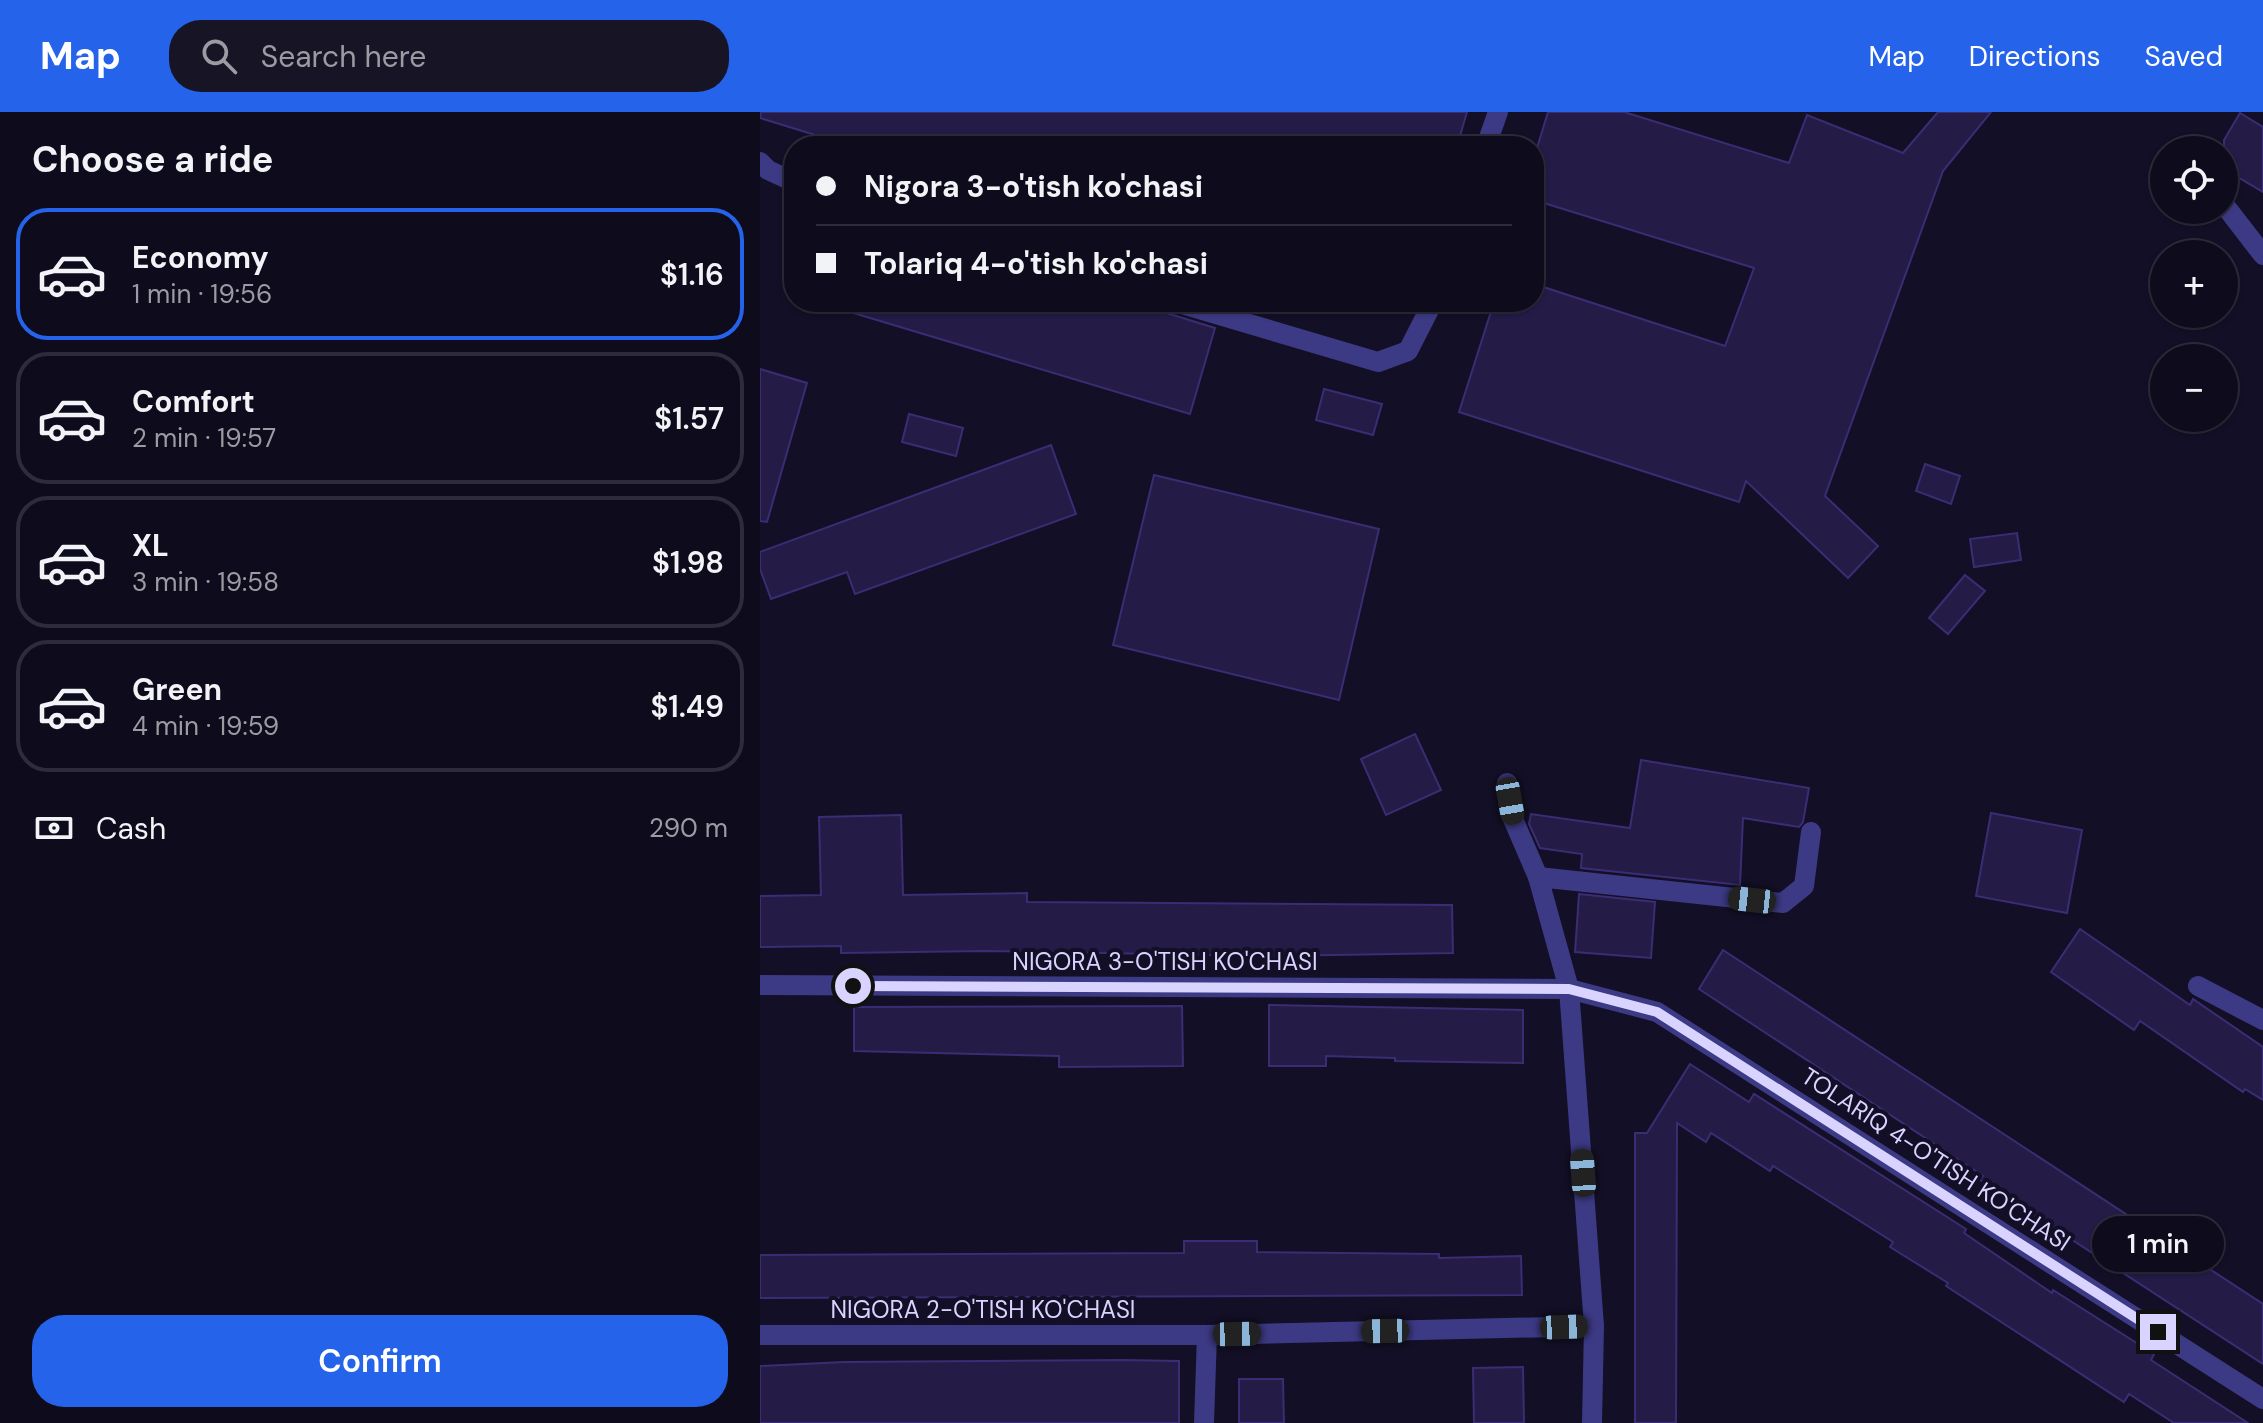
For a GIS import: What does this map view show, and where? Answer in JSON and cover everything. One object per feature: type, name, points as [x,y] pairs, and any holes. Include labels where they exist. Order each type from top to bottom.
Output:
[{"type":"street","points":[[1490,136],[1498,112]]},
{"type":"street","points":[[760,162],[768,170],[784,177]]},
{"type":"street","points":[[2238,223],[2263,255]]},
{"type":"street","points":[[1209,312],[1378,362],[1408,351],[1428,312]]},
{"type":"street","points":[[1507,783],[1513,819],[1538,877],[1569,989],[1594,1326],[1592,1423]]},
{"type":"street","points":[[1538,877],[1783,903],[1804,886],[1811,832]]},
{"type":"street","name":"NIGORA 3-O'TISH KO'CHASI","points":[[760,985],[1569,989]]},
{"type":"street","points":[[2198,986],[2263,1020]]},
{"type":"street","name":"TOLARIQ 4-O'TISH KO'CHASI","points":[[1569,989],[1657,1012],[2263,1399]]},
{"type":"street","name":"NIGORA 2-O'TISH KO'CHASI","points":[[760,1335],[1207,1335],[1594,1326]]},
{"type":"street","points":[[1204,1423],[1207,1335]]},
{"type":"building","points":[[761,112],[1467,112],[1460,136],[818,136],[760,118]]},
{"type":"building","points":[[1548,112],[1624,112],[1789,163],[1807,115],[1903,153],[1938,112],[1991,112],[1943,171],[1825,496],[1878,546],[1848,578],[1746,481],[1739,502],[1459,412],[1491,312],[1544,312],[1544,287],[1725,346],[1754,268],[1544,203],[1544,136],[1541,136]]},
{"type":"building","points":[[2240,113],[2263,127],[2263,192],[2238,177],[2238,136],[2226,136]]},
{"type":"building","points":[[850,312],[1163,312],[1215,328],[1190,414]]},
{"type":"building","points":[[760,369],[807,383],[767,522],[760,521]]},
{"type":"building","points":[[1324,389],[1382,404],[1373,435],[1316,420]]},
{"type":"building","points":[[909,414],[963,428],[956,456],[902,442]]},
{"type":"building","points":[[1051,445],[1076,514],[855,594],[847,572],[771,599],[760,569],[760,552]]},
{"type":"building","points":[[1925,464],[1960,476],[1951,504],[1916,491]]},
{"type":"building","points":[[1154,475],[1379,529],[1339,700],[1113,645]]},
{"type":"building","points":[[2017,533],[2021,560],[1974,567],[1970,539]]},
{"type":"building","points":[[1965,575],[1985,591],[1948,634],[1929,618]]},
{"type":"building","points":[[1415,734],[1441,790],[1386,815],[1361,759]]},
{"type":"building","points":[[1641,760],[1809,788],[1803,822],[1799,827],[1743,818],[1740,885],[1581,868],[1582,854],[1540,848],[1529,824],[1531,814],[1630,828]]},
{"type":"building","points":[[1991,813],[2082,830],[2067,913],[1976,896]]},
{"type":"building","points":[[901,815],[903,895],[1027,893],[1027,902],[1452,905],[1453,953],[1272,956],[984,951],[841,953],[841,946],[760,947],[760,896],[821,895],[819,817]]},
{"type":"building","points":[[1579,894],[1655,902],[1651,958],[1575,952]]},
{"type":"building","points":[[2080,929],[2190,1005],[2193,999],[2263,1047],[2263,1100],[2245,1089],[2243,1092],[2140,1021],[2134,1030],[2051,972]]},
{"type":"building","points":[[1723,950],[2263,1304],[2263,1364],[1980,1180],[1983,1176],[1699,989]]},
{"type":"building","points":[[1269,1005],[1523,1010],[1523,1063],[1395,1061],[1395,1058],[1326,1056],[1326,1066],[1269,1066]]},
{"type":"building","points":[[1182,1006],[1183,1066],[1059,1067],[1059,1056],[854,1051],[854,1007]]},
{"type":"building","points":[[1690,1064],[1749,1102],[1754,1094],[1966,1229],[1964,1233],[2052,1293],[2053,1290],[2154,1354],[2151,1360],[2248,1423],[2174,1423],[2129,1394],[2124,1402],[1946,1286],[1948,1283],[1890,1247],[1893,1242],[1773,1166],[1770,1171],[1711,1133],[1706,1142],[1677,1123],[1676,1423],[1635,1423],[1635,1133],[1647,1133]]},
{"type":"building","points":[[1184,1241],[1257,1241],[1257,1252],[1439,1254],[1439,1258],[1521,1256],[1522,1295],[760,1298],[760,1255],[1184,1253]]},
{"type":"building","points":[[1179,1361],[1179,1423],[760,1423],[760,1366],[844,1362]]},
{"type":"building","points":[[1523,1367],[1524,1423],[1474,1423],[1473,1368]]},
{"type":"building","points":[[1239,1379],[1283,1379],[1284,1423],[1239,1423]]},
{"type":"route","points":[[853,986],[1569,989],[1657,1012],[2158,1332]]}]
